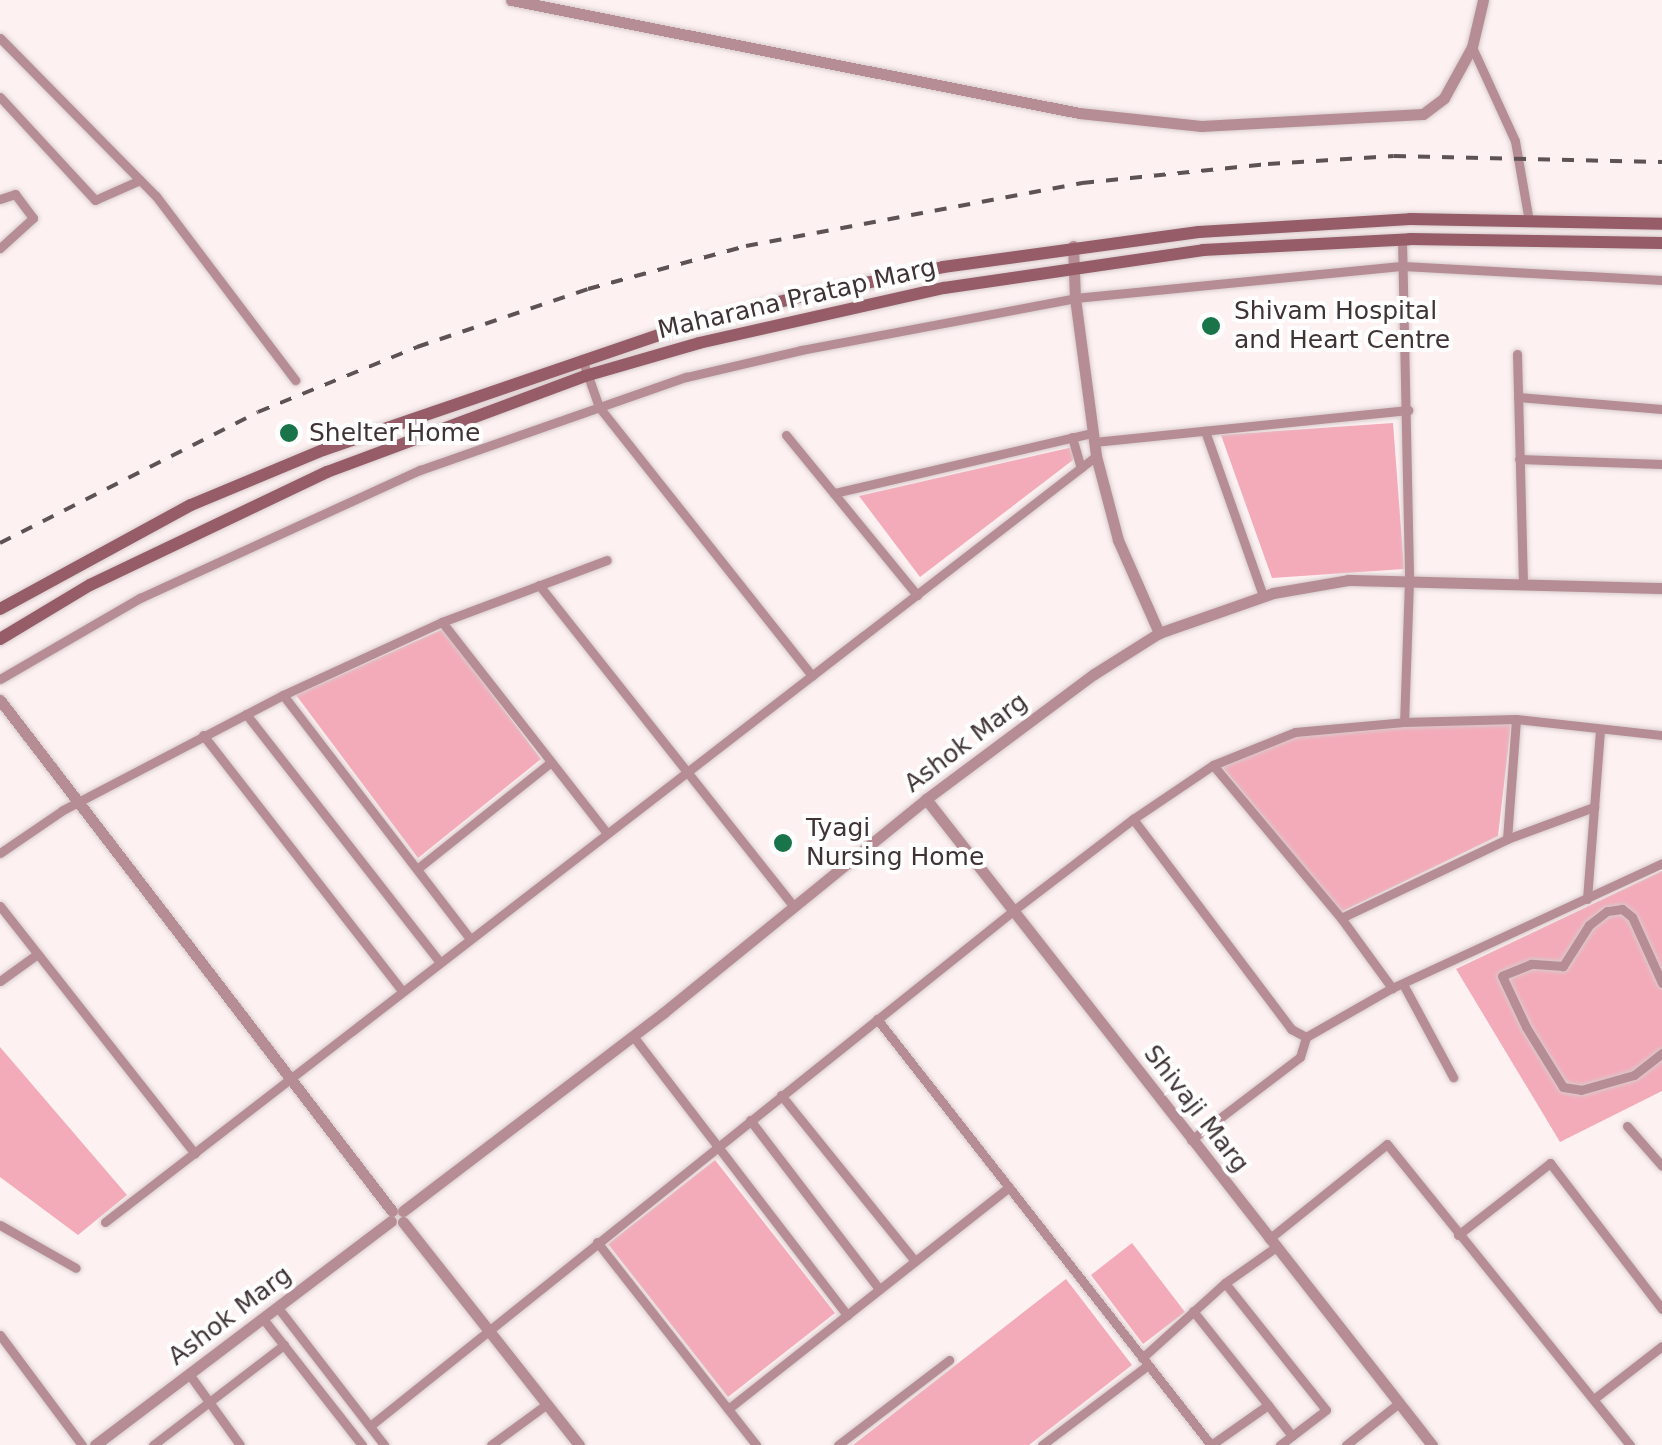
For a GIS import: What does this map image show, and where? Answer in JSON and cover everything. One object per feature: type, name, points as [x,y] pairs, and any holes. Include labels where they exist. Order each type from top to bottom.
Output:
[{"type":"main road","name":"Maharana Pratap Marg","points":[[0,609],[191,504],[341,444],[694,323],[807,296],[1073,246],[1309,222],[1662,224]]},
{"type":"main road","name":"Maharana Pratap Marg","points":[[0,639],[90,586],[327,472],[585,376],[810,316],[1075,266],[1203,250],[1402,240],[1662,243]]},
{"type":"street","points":[[511,0],[1079,112],[1200,126],[1423,114],[1444,98],[1472,48],[1484,0]]},
{"type":"street","points":[[0,39],[140,180],[295,380]]},
{"type":"street","points":[[1472,48],[1515,142],[1529,221]]},
{"type":"street","points":[[0,97],[95,200],[140,180]]},
{"type":"street","points":[[0,198],[16,194],[33,218],[0,248]]},
{"type":"street","points":[[1402,240],[1408,410],[1404,722]]},
{"type":"street","points":[[1073,246],[1075,298],[1096,456],[1118,540],[1159,634]]},
{"type":"street","points":[[0,678],[140,598],[289,526],[420,470],[686,377],[801,350],[1075,298],[1403,266],[1662,280]]},
{"type":"street","points":[[1516,354],[1522,582]]},
{"type":"street","points":[[582,359],[599,407],[812,676]]},
{"type":"street","points":[[1518,397],[1662,409]]},
{"type":"street","points":[[834,493],[1072,437],[1205,431],[1408,410]]},
{"type":"street","points":[[1205,431],[1263,596]]},
{"type":"street","points":[[786,435],[916,595]]},
{"type":"street","points":[[1072,437],[1082,468]]},
{"type":"street","points":[[105,1222],[1096,456]]},
{"type":"street","points":[[1520,459],[1662,464]]},
{"type":"street","points":[[0,853],[78,802],[283,695],[442,622],[607,560]]},
{"type":"street","name":"Ashok Marg","points":[[95,1445],[280,1309],[633,1036],[926,800],[1094,674],[1159,634],[1263,596],[1348,580],[1662,588]]},
{"type":"street","points":[[538,586],[794,907]]},
{"type":"street","points":[[442,622],[608,833]]},
{"type":"street","points":[[283,695],[470,939]]},
{"type":"street","points":[[0,700],[397,1216],[579,1445]]},
{"type":"street","points":[[246,714],[440,962]]},
{"type":"street","points":[[1508,838],[1516,719]]},
{"type":"street","points":[[370,1426],[1014,910],[1133,819],[1213,765],[1295,732],[1404,722],[1516,719],[1662,735]]},
{"type":"street","points":[[1587,899],[1600,730]]},
{"type":"street","points":[[203,735],[402,991]]},
{"type":"street","points":[[416,869],[550,762]]},
{"type":"street","points":[[1213,765],[1398,986],[1453,1077]]},
{"type":"street","name":"Shivaji Marg","points":[[926,800],[1432,1445]]},
{"type":"street","points":[[1341,918],[1508,838],[1594,807]]},
{"type":"street","points":[[1133,819],[1291,1029],[1306,1037]]},
{"type":"street","points":[[1191,1140],[1300,1057],[1306,1037],[1398,986],[1662,863]]},
{"type":"street","points":[[0,906],[194,1154]]},
{"type":"street","points":[[1662,983],[1632,916],[1622,909],[1607,910],[1589,926],[1563,966],[1532,964],[1502,976],[1526,1028],[1563,1087],[1581,1090],[1634,1074],[1662,1054]]},
{"type":"street","points":[[0,980],[36,955]]},
{"type":"street","points":[[877,1019],[1211,1445],[1268,1404]]},
{"type":"street","points":[[633,1036],[847,1315]]},
{"type":"street","points":[[781,1095],[915,1261]]},
{"type":"street","points":[[750,1120],[880,1289]]},
{"type":"street","points":[[1628,1126],[1662,1166]]},
{"type":"street","points":[[1042,1445],[1145,1362],[1193,1311],[1386,1144],[1630,1445]]},
{"type":"street","points":[[1458,1234],[1550,1163],[1662,1309]]},
{"type":"street","points":[[728,1409],[1008,1187]]},
{"type":"street","points":[[0,1225],[76,1268]]},
{"type":"street","points":[[597,1242],[756,1445]]},
{"type":"street","points":[[1226,1283],[1326,1410],[1280,1445]]},
{"type":"street","points":[[280,1309],[384,1445]]},
{"type":"street","points":[[1193,1311],[1292,1436]]},
{"type":"street","points":[[264,1320],[362,1445]]},
{"type":"street","points":[[0,1336],[82,1445]]},
{"type":"street","points":[[153,1445],[284,1345]]},
{"type":"street","points":[[1595,1398],[1662,1346]]},
{"type":"street","points":[[838,1445],[949,1360]]},
{"type":"street","points":[[189,1374],[240,1445]]},
{"type":"street","points":[[1346,1445],[1399,1403]]},
{"type":"street","points":[[491,1445],[546,1404]]},
{"type":"shaded area","points":[[1393,423],[1404,569],[1272,578],[1221,435]]},
{"type":"shaded area","points":[[1073,447],[1073,460],[920,577],[859,496]]},
{"type":"shaded area","points":[[443,629],[541,759],[418,858],[296,695]]},
{"type":"shaded area","points":[[1411,720],[1511,724],[1498,836],[1341,912],[1222,767],[1297,735]]},
{"type":"shaded area","points":[[1662,871],[1662,1091],[1560,1142],[1456,969]]},
{"type":"shaded area","points":[[0,1047],[127,1195],[78,1235],[0,1177]]},
{"type":"shaded area","points":[[715,1160],[835,1313],[728,1397],[608,1244]]},
{"type":"shaded area","points":[[1132,1243],[1185,1312],[1143,1344],[1091,1275]]},
{"type":"shaded area","points":[[1066,1279],[1132,1365],[1029,1445],[853,1445]]},
{"type":"railway","points":[[0,543],[258,412],[417,347],[588,289],[746,246],[1082,183],[1268,164],[1394,156],[1662,162]]},
{"type":"place","name":"Shivam Hospital and Heart Centre","points":[[1211,326]]},
{"type":"place","name":"Shelter Home","points":[[289,433]]},
{"type":"place","name":"Tyagi Nursing Home","points":[[783,843]]}]
